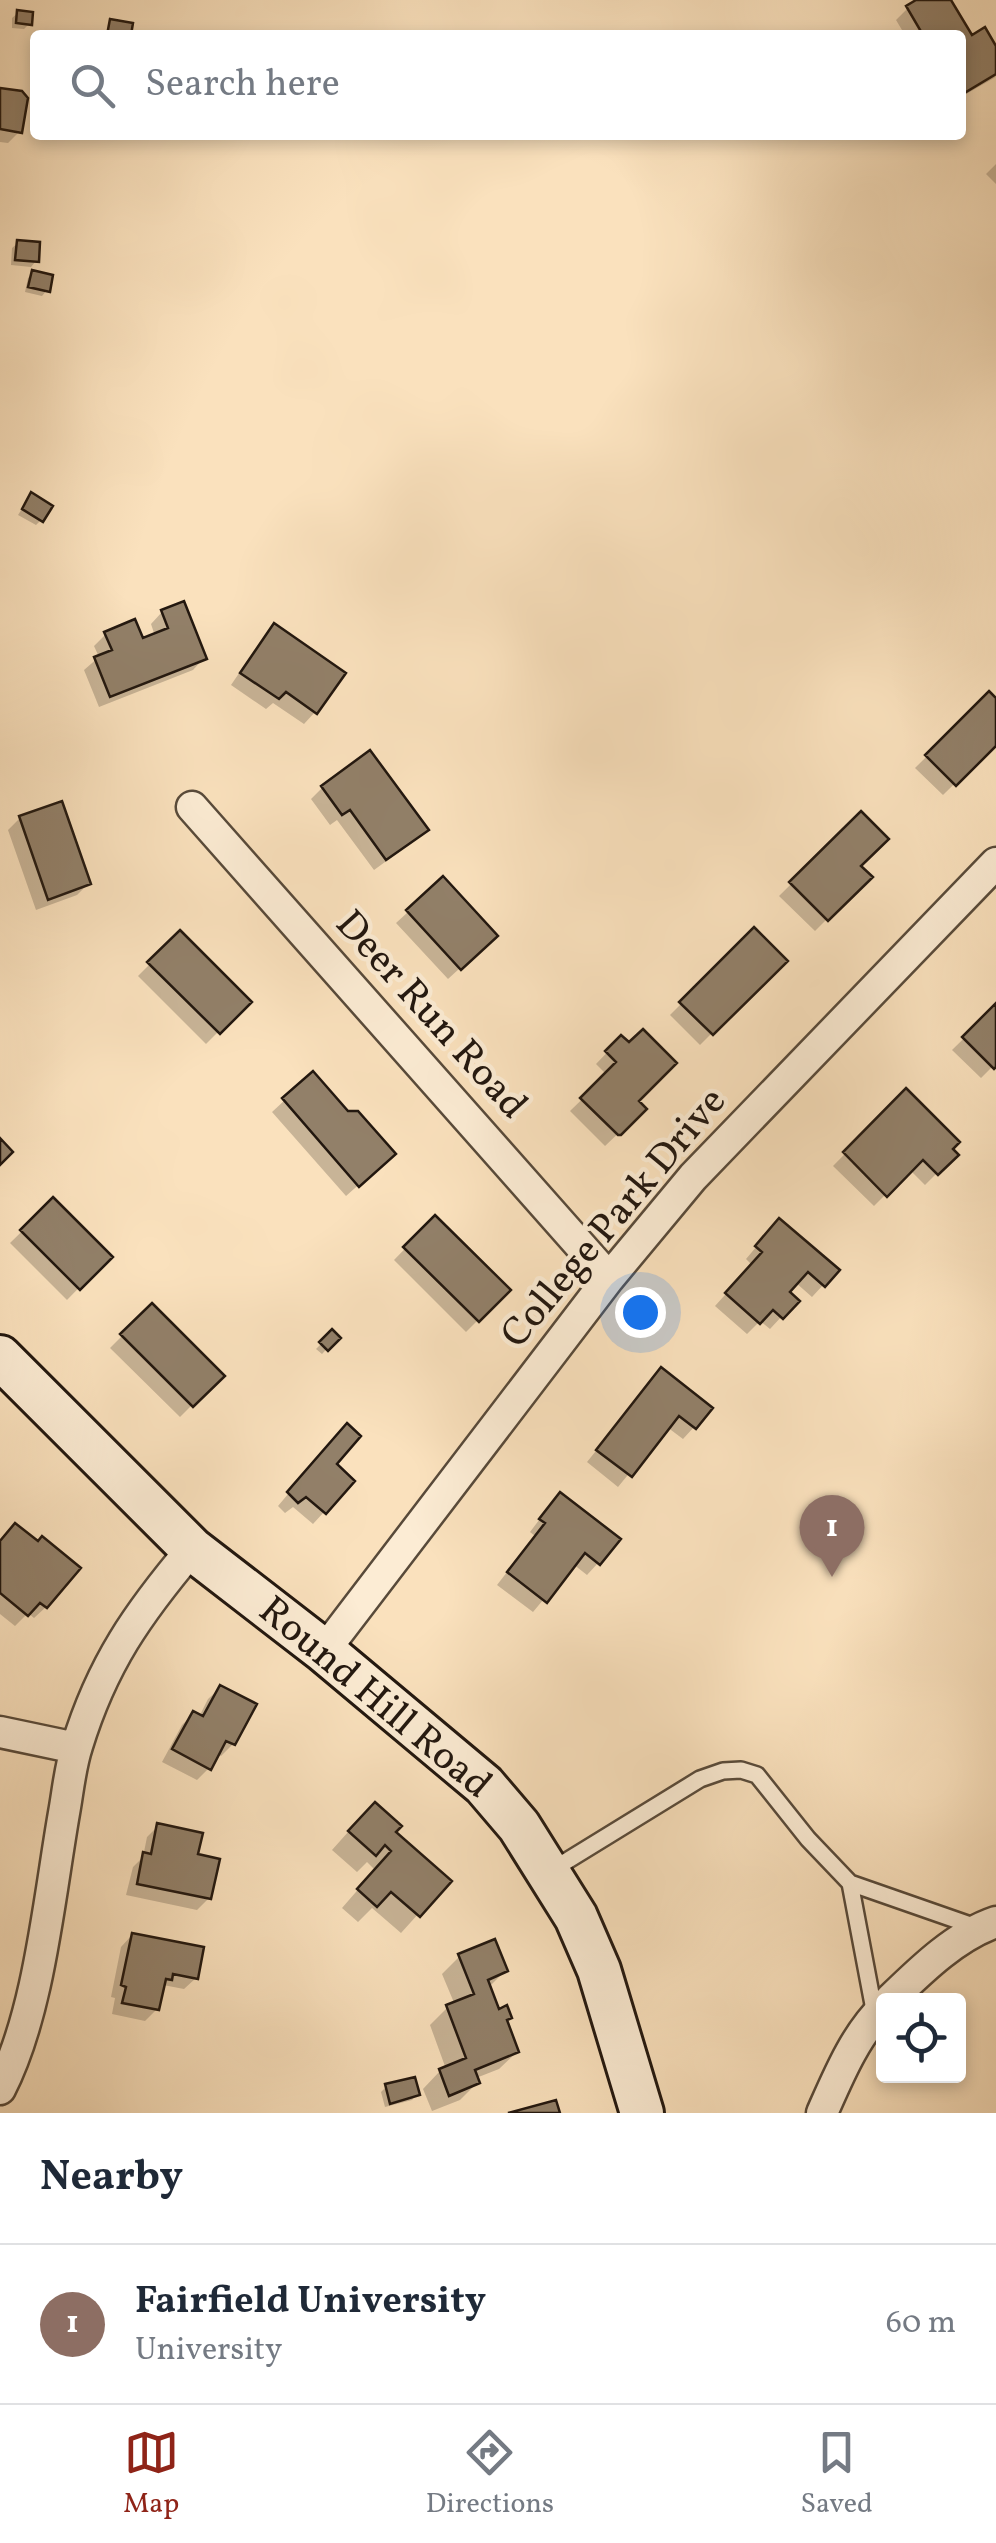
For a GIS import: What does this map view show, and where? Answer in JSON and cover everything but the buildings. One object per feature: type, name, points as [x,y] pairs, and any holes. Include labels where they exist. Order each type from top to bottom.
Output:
[{"type":"main road","name":"Round Hill Road","points":[[0,1357],[192,1549],[324,1651],[484,1785],[518,1826],[576,1917],[599,1970],[642,2113]]},
{"type":"street","name":"Deer Run Road","points":[[192,807],[609,1278]]},
{"type":"street","name":"College Park Drive","points":[[324,1651],[609,1278],[693,1177],[996,864]]},
{"type":"street","points":[[0,2089],[25,2024],[76,1748],[102,1678],[125,1635],[192,1549]]},
{"type":"street","points":[[0,1732],[76,1748]]},
{"type":"street","points":[[898,1993],[922,1968],[987,1925]]},
{"type":"street","points":[[822,2113],[839,2073],[876,2018]]},
{"type":"lane","points":[[549,1871],[700,1778],[741,1770],[756,1775],[808,1839],[850,1882],[987,1925]]},
{"type":"lane","points":[[850,1882],[879,1993]]},
{"type":"place","name":"Fairfield University","points":[[832,1577]]}]
